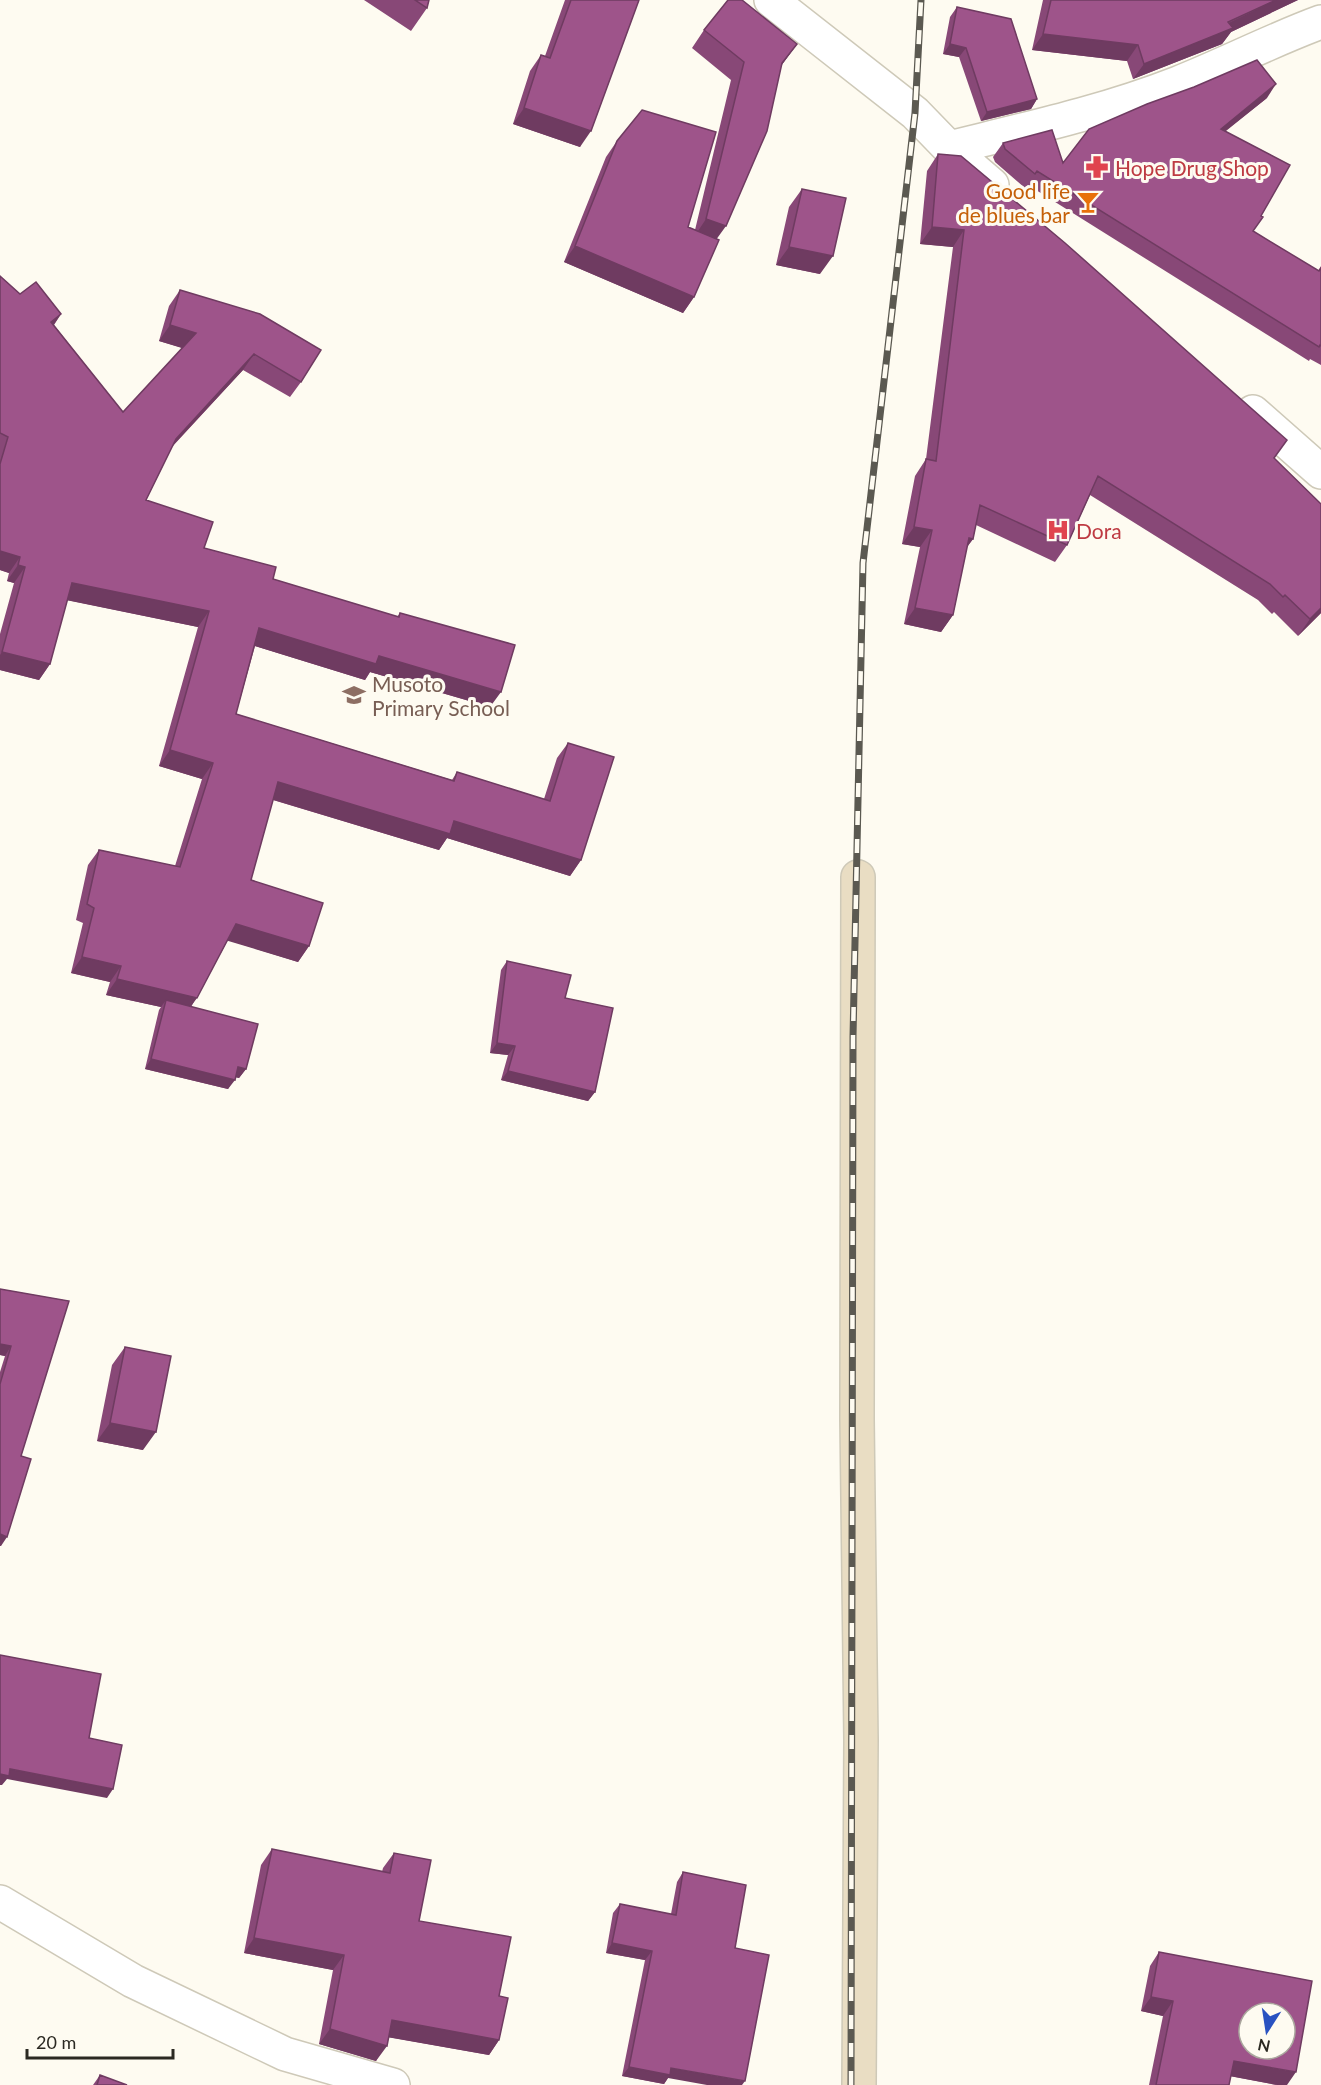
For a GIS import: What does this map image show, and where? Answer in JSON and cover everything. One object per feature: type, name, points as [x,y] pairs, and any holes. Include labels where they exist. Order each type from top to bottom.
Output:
[{"type":"main road","points":[[858,877],[857,1419],[861,1740],[859,2085]]},
{"type":"street","points":[[771,0],[915,113],[950,148],[1012,201]]},
{"type":"street","points":[[950,148],[1077,116],[1178,83],[1280,37],[1321,22]]},
{"type":"street","points":[[1233,394],[1321,472]]},
{"type":"street","points":[[0,1902],[133,1981],[285,2054],[393,2085]]},
{"type":"building","points":[[415,0],[429,0],[427,8]]},
{"type":"building","points":[[571,0],[639,0],[591,131],[524,108],[541,55],[550,58]]},
{"type":"building","points":[[728,0],[742,0],[797,44],[782,63],[767,131],[726,226],[706,219],[744,62],[704,30]]},
{"type":"building","points":[[1051,0],[1276,0],[1228,22],[1233,28],[1144,64],[1138,45],[1043,34]]},
{"type":"building","points":[[957,7],[1011,19],[1037,99],[987,112],[966,48],[950,44]]},
{"type":"building","points":[[1257,60],[1276,84],[1221,129],[1290,165],[1261,216],[1263,217],[1253,231],[1319,271],[1321,268],[1321,346],[1319,347],[1037,171],[1035,174],[1005,149],[1003,143],[1052,130],[1063,163],[1089,129]]},
{"type":"building","points":[[642,110],[716,132],[688,227],[719,240],[694,297],[575,246],[617,141]]},
{"type":"building","points":[[938,154],[961,156],[1065,243],[1287,440],[1274,458],[1321,504],[1321,608],[1310,619],[1270,584],[1098,476],[1067,545],[980,505],[973,539],[969,538],[953,615],[915,608],[932,530],[914,527],[926,459],[936,461],[964,230],[932,227]]},
{"type":"building","points":[[802,189],[846,198],[833,256],[789,247]]},
{"type":"building","points":[[0,276],[20,294],[36,282],[61,314],[51,322],[123,412],[196,333],[170,325],[180,290],[260,314],[321,350],[301,382],[254,354],[176,439],[146,500],[213,522],[204,548],[276,567],[273,579],[399,617],[400,613],[515,645],[501,692],[379,656],[376,664],[259,628],[236,714],[454,781],[457,772],[550,801],[568,743],[614,757],[581,860],[454,821],[450,834],[278,782],[251,880],[323,903],[309,946],[236,924],[197,998],[117,979],[121,966],[82,957],[94,908],[87,904],[99,850],[180,867],[213,763],[170,750],[209,611],[72,583],[50,664],[2,652],[25,567],[18,565],[20,557],[0,551],[0,464],[8,437],[0,433]]},
{"type":"building","points":[[507,961],[571,975],[565,998],[613,1008],[595,1092],[508,1071],[515,1046],[497,1043]]},
{"type":"building","points":[[166,1000],[258,1024],[246,1069],[238,1067],[235,1080],[151,1059]]},
{"type":"building","points":[[0,1289],[69,1301],[21,1456],[31,1459],[7,1537],[0,1534],[0,1384],[11,1346],[0,1344]]},
{"type":"building","points":[[125,1347],[171,1356],[156,1432],[110,1423]]},
{"type":"building","points":[[0,1655],[101,1674],[89,1738],[122,1745],[113,1789],[10,1769],[9,1776],[0,1774]]},
{"type":"building","points":[[272,1849],[390,1873],[394,1853],[431,1860],[419,1921],[511,1937],[499,1996],[508,1998],[499,2040],[392,2020],[387,2046],[330,2029],[344,1955],[254,1938]]},
{"type":"building","points":[[683,1872],[746,1885],[735,1948],[769,1955],[745,2081],[671,2068],[670,2075],[629,2067],[652,1951],[612,1943],[620,1904],[676,1915]]},
{"type":"building","points":[[1159,1952],[1312,1981],[1296,2072],[1234,2061],[1229,2085],[1156,2085],[1173,2001],[1151,1997]]},
{"type":"building","points":[[100,2075],[127,2085],[97,2085]]},
{"type":"railway","points":[[851,2085],[853,1037],[863,563],[915,113],[921,0]]},
{"type":"place","name":"Hope Drug Shop","points":[[1097,167]]},
{"type":"place","name":"Good life de blues bar","points":[[1088,202]]},
{"type":"place","name":"Dora","points":[[1058,530]]},
{"type":"place","name":"Musoto Primary School","points":[[354,695]]}]
